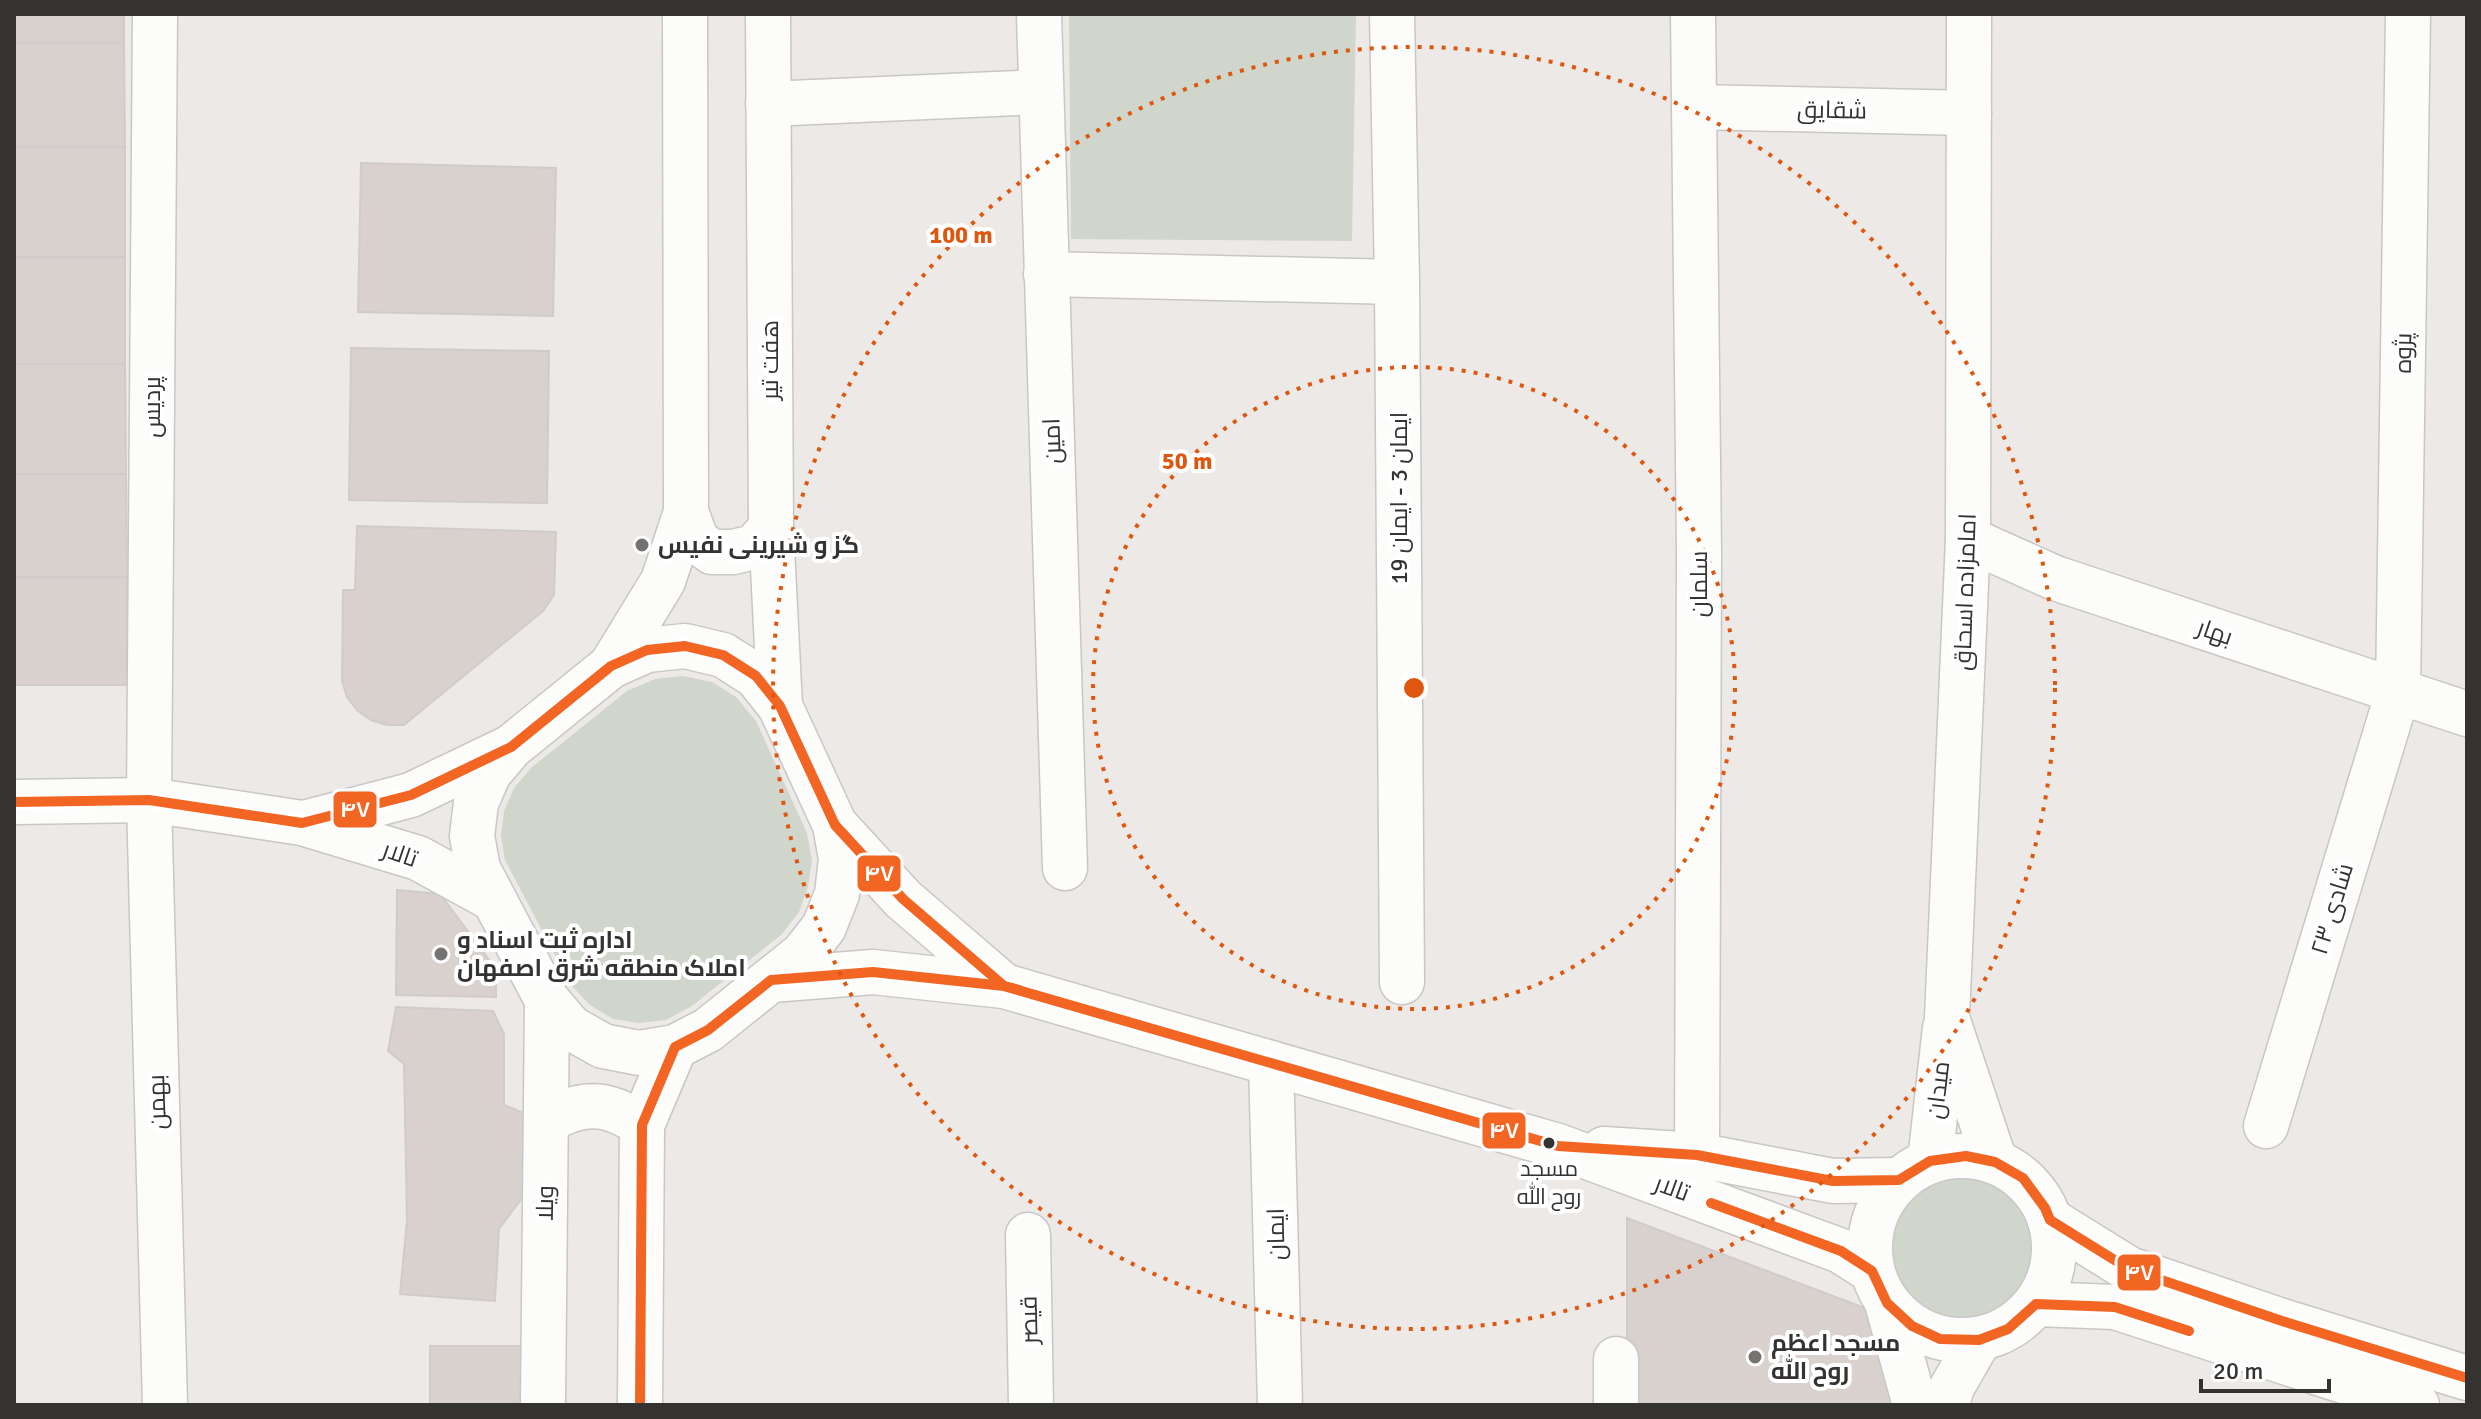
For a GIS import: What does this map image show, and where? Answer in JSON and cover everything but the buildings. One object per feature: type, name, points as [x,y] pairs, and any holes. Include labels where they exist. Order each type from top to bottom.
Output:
[{"type":"street","name":"پردیس","points":[[149,800],[155,14]]},
{"type":"street","points":[[611,666],[663,581],[686,512],[685,14]]},
{"type":"street","name":"هفت تیر","points":[[768,14],[771,528],[780,706]]},
{"type":"street","name":"امین","points":[[1039,14],[1065,868]]},
{"type":"street","name":"ایمان 3 - ایمان 19","points":[[1392,14],[1402,982]]},
{"type":"street","name":"سلمان","points":[[1693,14],[1699,551],[1697,1155]]},
{"type":"street","name":"امامزاده اسحاق","points":[[1969,14],[1968,539],[1947,1018],[1995,1162]]},
{"type":"street","name":"پژوه","points":[[2398,692],[2408,14]]},
{"type":"street","points":[[768,104],[1041,92]]},
{"type":"street","name":"شقایق","points":[[1694,107],[1969,113]]},
{"type":"street","points":[[1046,274],[1397,282]]},
{"type":"street","points":[[686,512],[697,541],[712,552],[733,552],[754,547],[771,528]]},
{"type":"street","name":"بهار","points":[[1968,539],[2055,578],[2467,714]]},
{"type":"street","points":[[685,646],[723,655],[756,676],[780,706],[835,825],[841,859],[837,894],[824,927],[803,954],[771,980],[708,1030],[675,1047],[639,1053],[603,1046],[571,1028],[547,1000],[478,869],[472,836],[476,803],[489,773],[511,747],[611,666],[647,650],[685,646]]},
{"type":"street","name":"شادی ۲۳","points":[[2266,1126],[2398,692]]},
{"type":"street","name":"تالار","points":[[302,823],[411,795],[511,747]]},
{"type":"street","name":"تالار","points":[[14,802],[149,800],[302,823],[418,858],[493,899]]},
{"type":"street","name":"بهمن","points":[[149,800],[165,1405]]},
{"type":"street","name":"تالار","points":[[835,825],[903,899],[1004,986]]},
{"type":"street","name":"تالار","points":[[771,980],[873,972],[1004,986],[1558,1146],[1841,1251],[1880,1287]]},
{"type":"street","name":"ویلا","points":[[543,1405],[547,1000]]},
{"type":"street","name":"میدان","points":[[1880,1287],[1870,1234],[1880,1204],[1914,1170],[1947,1018]]},
{"type":"street","points":[[640,1405],[642,1125],[675,1047]]},
{"type":"street","name":"ایمان","points":[[1271,1063],[1280,1405]]},
{"type":"street","points":[[546,1122],[564,1111],[594,1106],[625,1113],[642,1125]]},
{"type":"street","name":"تالار","points":[[1558,1146],[1697,1155],[1833,1181],[1914,1170]]},
{"type":"street","points":[[1880,1287],[1912,1326],[1940,1339],[1979,1340],[2008,1329],[2036,1304],[2050,1276],[2054,1243],[2050,1220],[2023,1178],[1995,1162],[1966,1156],[1914,1170]]},
{"type":"street","points":[[2050,1220],[2129,1269],[2282,1321],[2467,1378]]},
{"type":"street","name":"قیصر","points":[[1028,1235],[1031,1405]]},
{"type":"street","points":[[1880,1287],[1915,1405]]},
{"type":"street","points":[[2036,1304],[2115,1307],[2352,1395],[2417,1405]]},
{"type":"street","points":[[1947,1405],[1952,1387],[1979,1340]]},
{"type":"street","points":[[1616,1359],[1616,1405]]},
{"type":"shaded area","points":[[1069,14],[1356,14],[1352,241],[1071,239]]},
{"type":"shaded area","points":[[683,676],[712,682],[736,697],[756,721],[807,833],[812,860],[808,887],[799,912],[782,934],[692,1006],[666,1020],[639,1023],[613,1019],[590,1005],[570,984],[505,860],[501,836],[504,811],[514,788],[531,768],[627,691],[655,679]]},
{"type":"shaded area","points":[[1964,1174],[1993,1180],[2018,1196],[2034,1221],[2040,1250],[2034,1279],[2018,1304],[1993,1320],[1964,1326],[1935,1320],[1910,1304],[1894,1279],[1888,1250],[1894,1221],[1910,1196],[1935,1180]]},
{"type":"transit line","name":"۴۷","points":[[14,802],[149,800],[302,823],[411,795],[511,747],[611,666],[647,650],[685,646],[723,655],[756,676],[780,706],[835,825],[903,899],[1004,986],[1558,1146],[1697,1155],[1833,1181],[1899,1180],[1930,1161],[1966,1156],[1995,1162],[2023,1178],[2050,1220],[2129,1269],[2282,1321],[2467,1378]]},
{"type":"transit line","name":"۴۷","points":[[640,1405],[642,1125],[675,1047],[708,1030],[771,980],[873,972],[1019,990]]},
{"type":"transit line","name":"۴۷","points":[[1711,1203],[1841,1251],[1872,1271],[1887,1303],[1912,1326],[1940,1339],[1979,1340],[2008,1329],[2036,1304],[2115,1307],[2189,1331]]},
{"type":"place","name":"گز و شیرینی نفیس","points":[[642,545]]},
{"type":"place","name":"اداره ثبت اسناد و املاک منطقه شرق اصفهان","points":[[441,954]]},
{"type":"place","name":"مسجد روح الله","points":[[1549,1143]]},
{"type":"place","name":"مسجد اعظم روح الله","points":[[1755,1357]]}]
